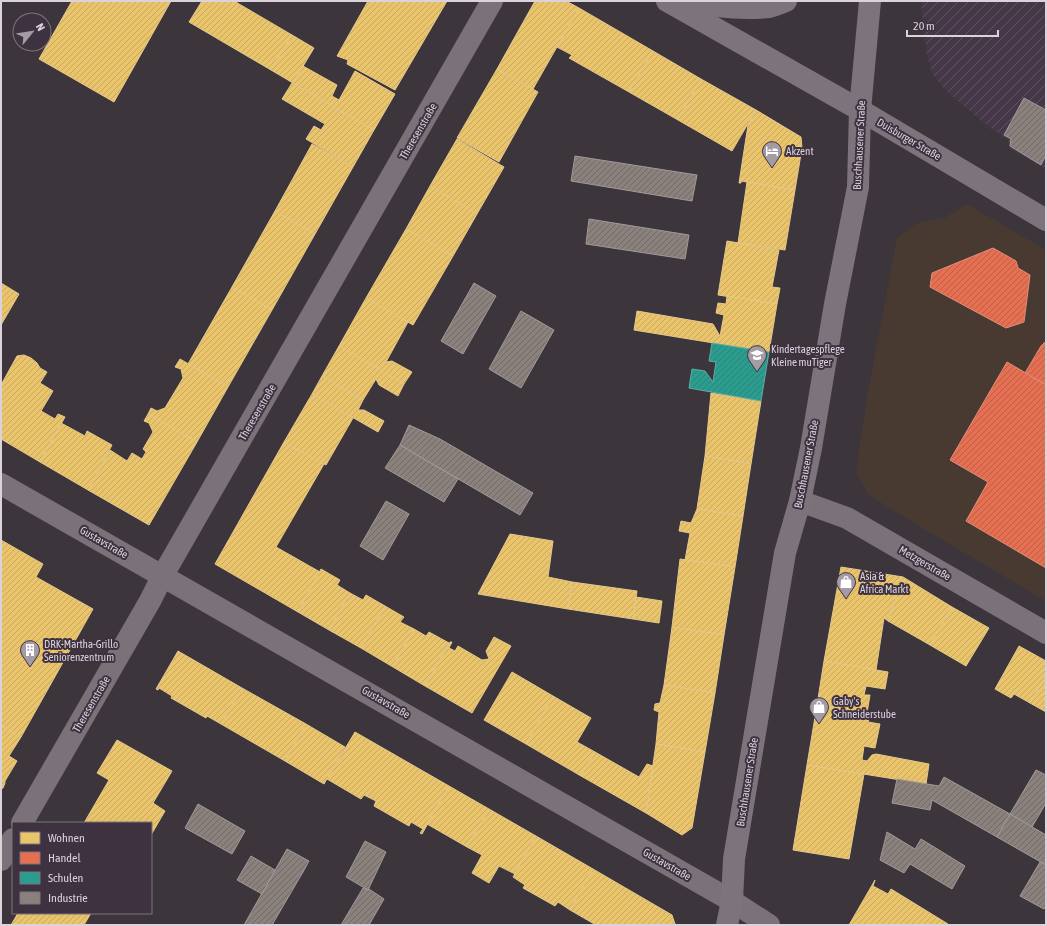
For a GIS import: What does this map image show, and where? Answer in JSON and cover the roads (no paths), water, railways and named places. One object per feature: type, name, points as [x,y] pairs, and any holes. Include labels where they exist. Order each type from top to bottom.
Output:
[{"type":"main road","name":"Duisburger Straße","points":[[667,1],[860,110],[1046,220]]},
{"type":"main road","points":[[679,1],[727,7],[770,7],[786,1]]},
{"type":"main road","name":"Buschhausener Straße","points":[[727,925],[732,901],[734,859],[785,553],[800,501],[811,448],[835,304],[858,187],[860,110],[870,1]]},
{"type":"street","name":"Theresenstraße","points":[[23,822],[492,1]]},
{"type":"street","name":"Gustavstraße","points":[[1,484],[732,901],[769,925]]},
{"type":"street","name":"Metzgerstraße","points":[[800,501],[847,518],[1046,633]]},
{"type":"street","points":[[1,860],[12,841]]},
{"type":"place","name":"Akzent","points":[[772,168]]},
{"type":"place","name":"Kindertagespflege Kleine muTiger","points":[[757,372]]},
{"type":"place","name":"Asia & Africa Markt","points":[[846,599]]},
{"type":"place","name":"DRK-Martha-Grillo Seniorenzentrum","points":[[30,667]]},
{"type":"place","name":"Gaby's Schneiderstube","points":[[819,724]]}]
